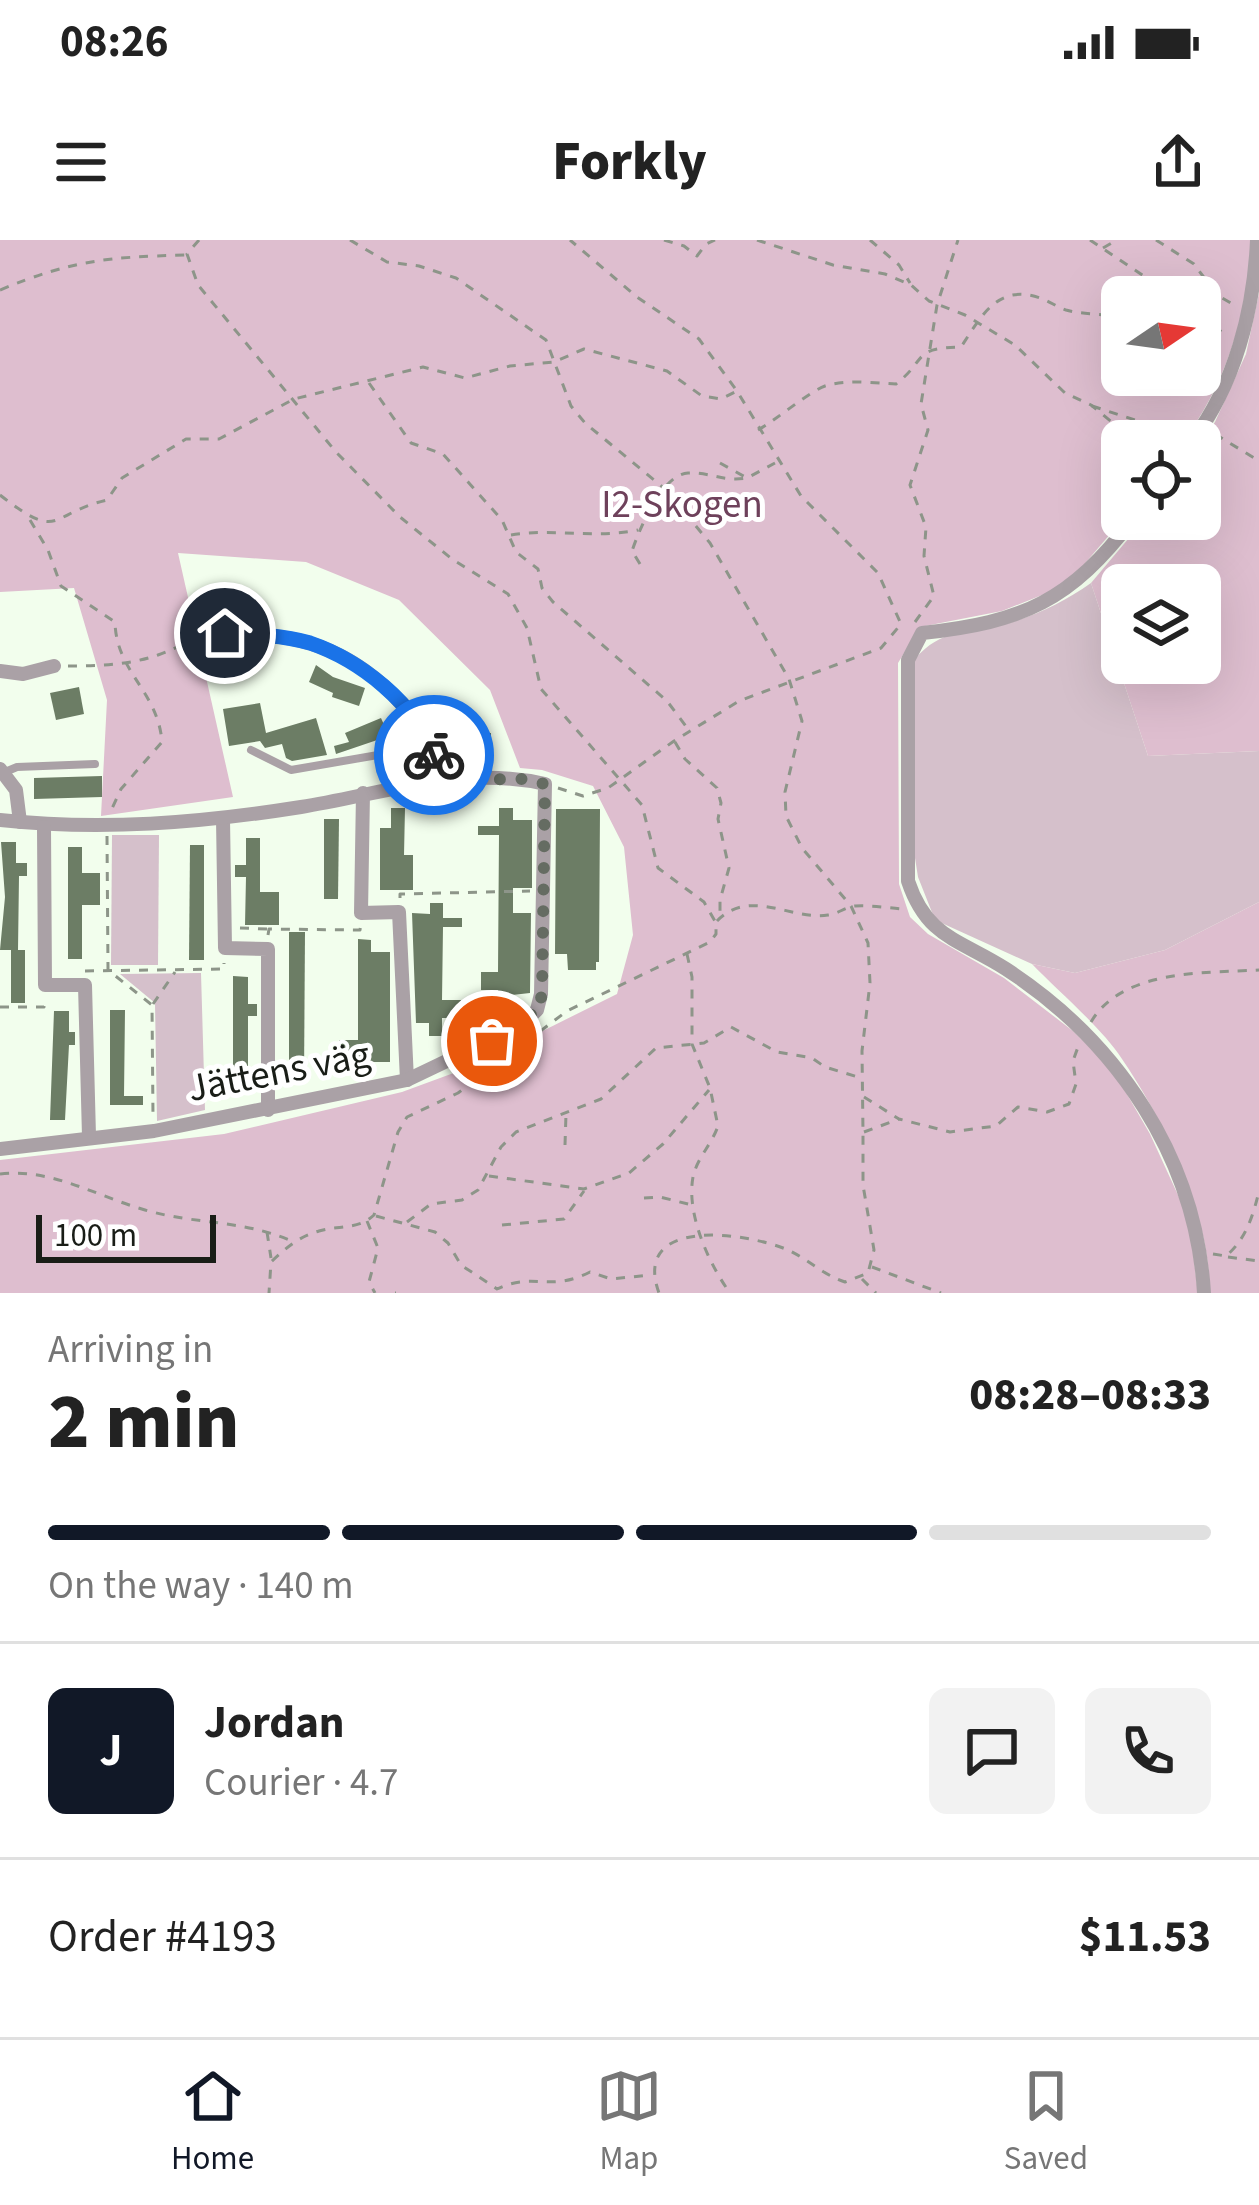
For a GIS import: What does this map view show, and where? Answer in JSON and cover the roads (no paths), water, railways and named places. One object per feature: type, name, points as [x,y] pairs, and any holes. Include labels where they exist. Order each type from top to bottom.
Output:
[{"type":"street","points":[[1204,420],[1241,347],[1257,240]]},
{"type":"street","points":[[1116,540],[1060,595],[1004,619],[922,633],[908,660],[908,880],[917,909],[929,925],[1008,970],[1085,1031],[1118,1067],[1156,1129],[1195,1218],[1204,1293]]},
{"type":"street","points":[[0,820],[107,827],[224,819],[439,780],[431,746],[398,700],[375,679],[310,643],[225,633]]},
{"type":"street","points":[[0,671],[23,674],[54,666]]},
{"type":"street","points":[[2,771],[16,790],[20,822]]},
{"type":"street","name":"Jättens väg","points":[[0,1149],[154,1131],[407,1080],[520,1026],[538,1010],[542,994],[545,784],[523,779],[439,780]]},
{"type":"street","points":[[363,793],[361,913],[399,912],[407,1080]]},
{"type":"street","points":[[224,819],[225,948],[268,949],[268,1110]]},
{"type":"street","points":[[44,826],[45,985],[86,985],[89,1136]]},
{"type":"lane","points":[[250,750],[291,770],[431,746]]},
{"type":"lane","points":[[2,771],[17,766],[94,764]]},
{"type":"park label","name":"I2-Skogen","points":[[682,505]]}]
